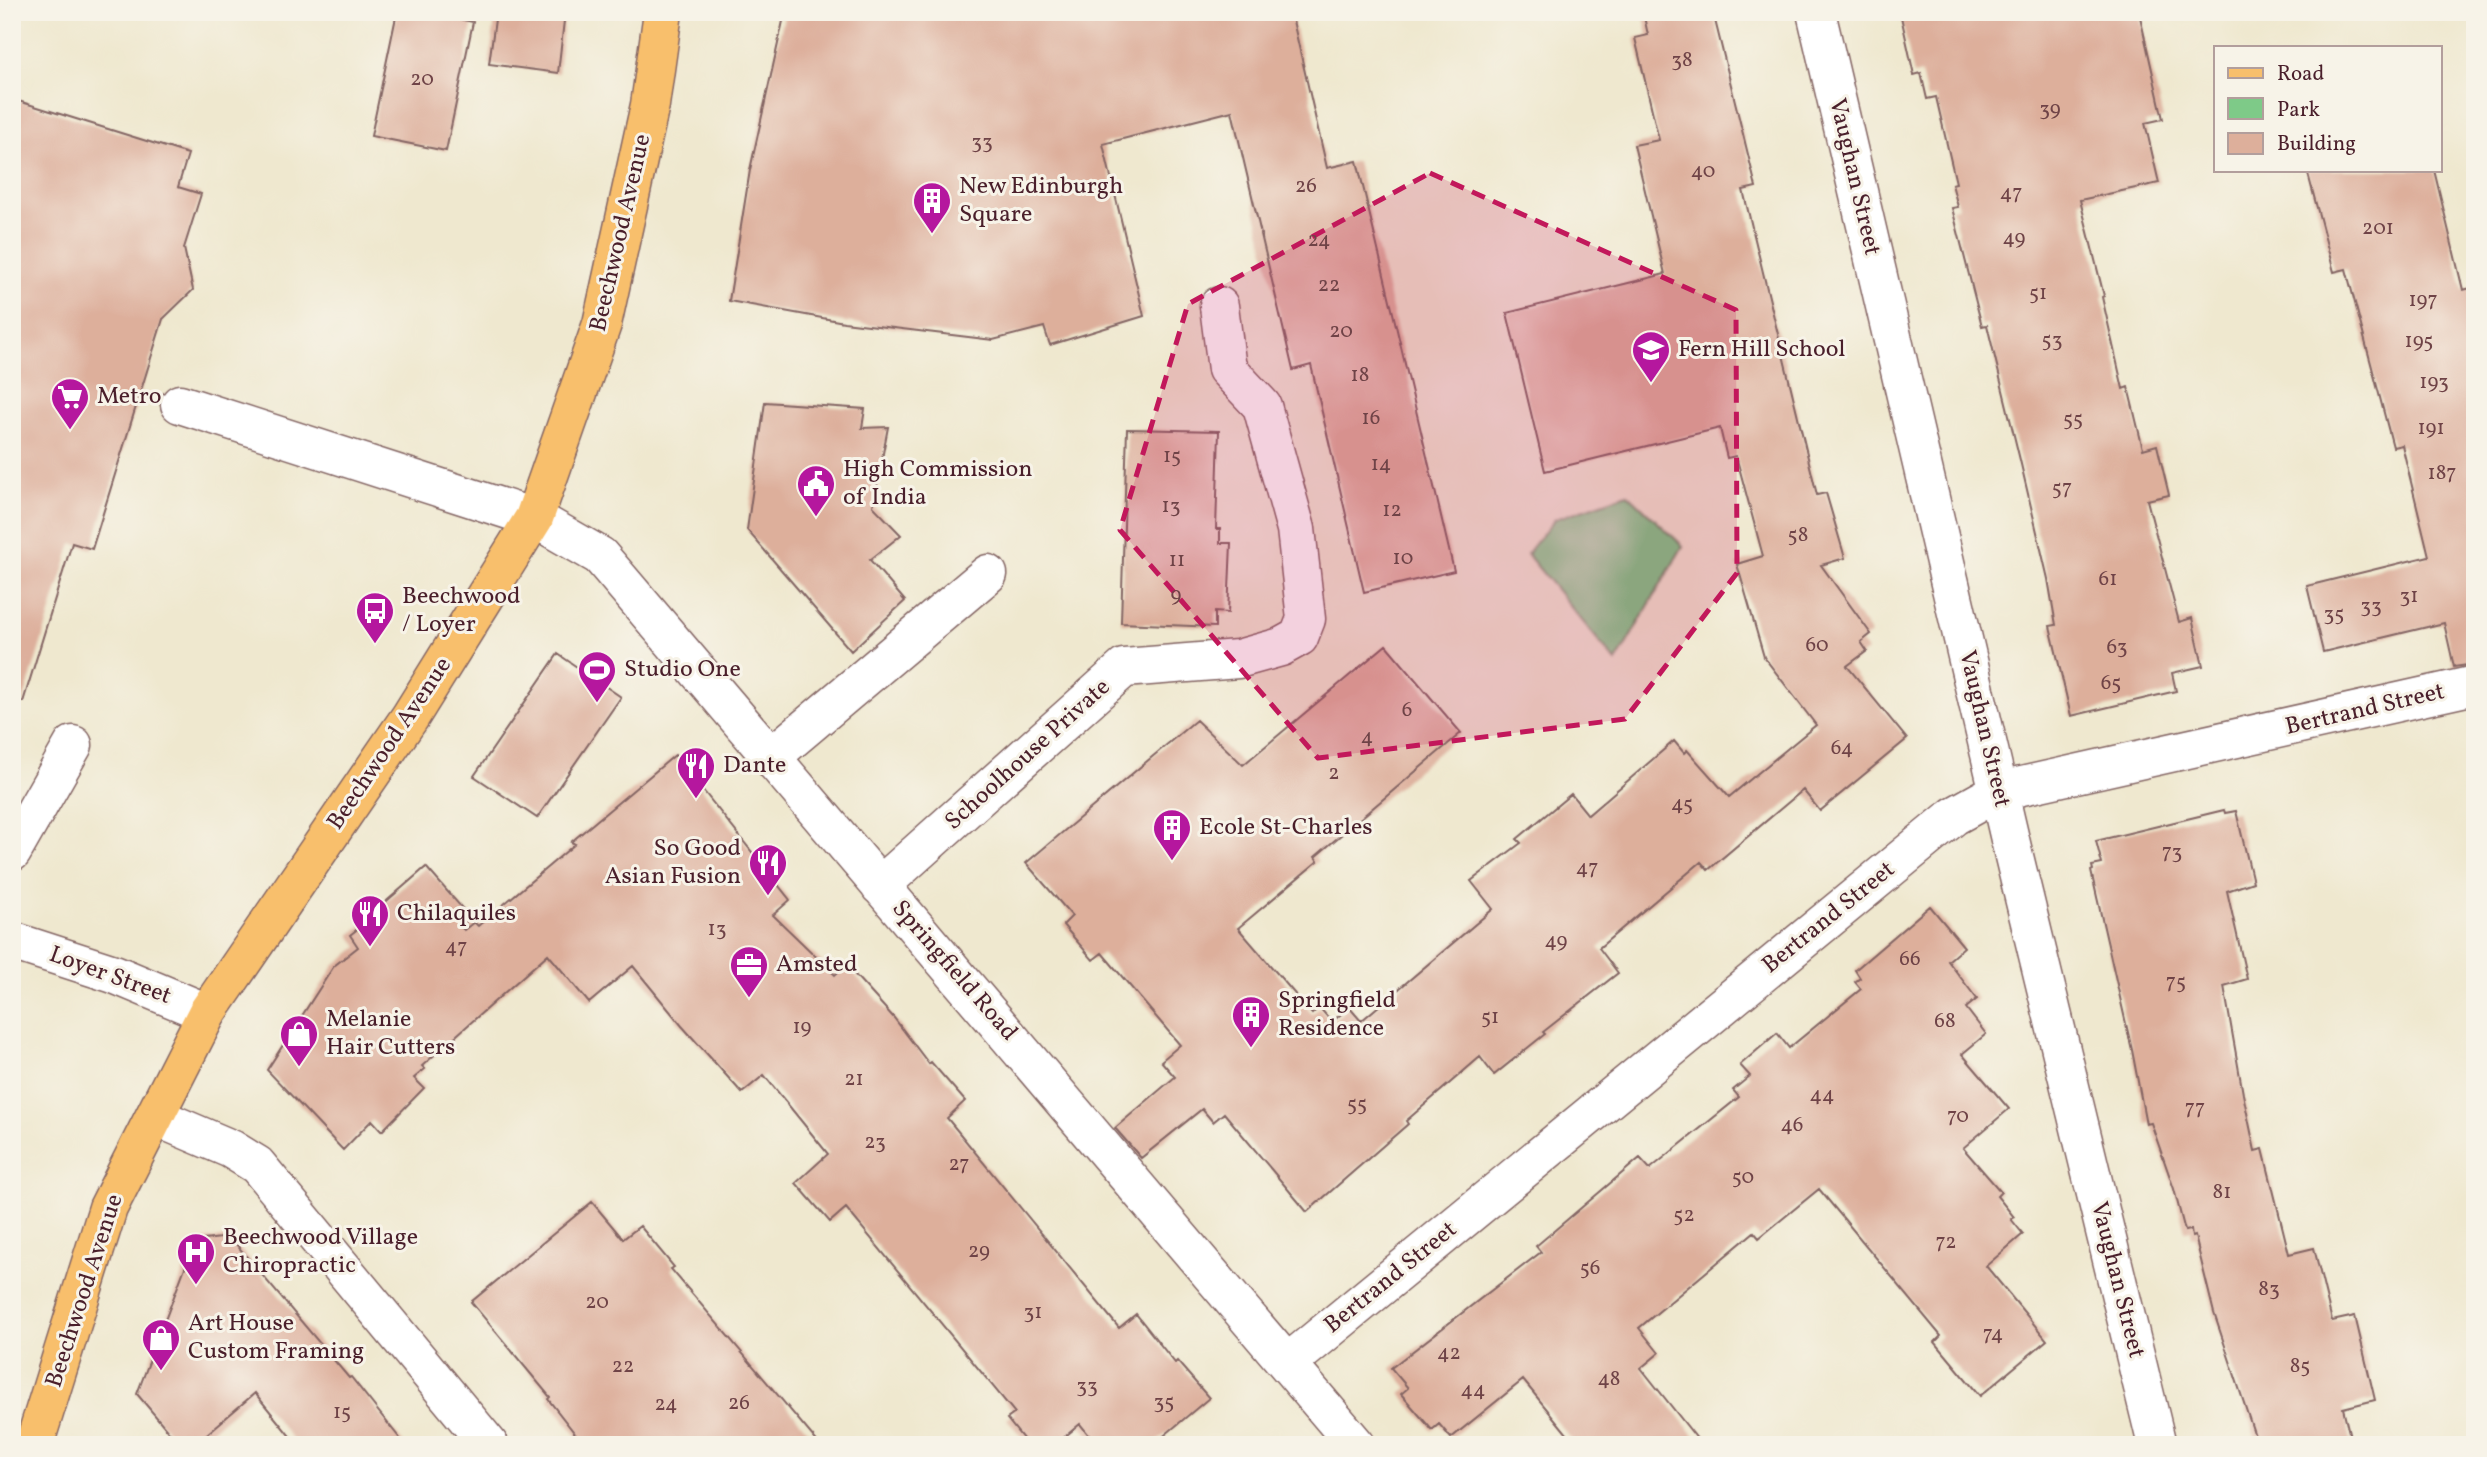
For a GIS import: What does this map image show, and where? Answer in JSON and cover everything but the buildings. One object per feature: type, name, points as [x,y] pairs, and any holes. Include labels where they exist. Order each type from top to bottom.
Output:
[{"type":"main road","name":"Beechwood Avenue","points":[[34,1445],[108,1208],[207,1013],[410,716],[534,518],[602,324],[650,105],[663,12]]},
{"type":"street","name":"Vaughan Street","points":[[1816,12],[1999,791],[2157,1445]]},
{"type":"street","name":"Schoolhouse Private","points":[[880,886],[1124,668],[1238,659],[1281,647],[1298,637],[1306,620],[1296,529],[1262,406],[1227,369],[1219,306]]},
{"type":"street","name":"Springfield Road","points":[[180,404],[534,518],[600,556],[1356,1445]]},
{"type":"street","points":[[771,757],[988,574]]},
{"type":"street","name":"Bertrand Street","points":[[1288,1363],[1954,816],[1999,791],[2475,685]]},
{"type":"street","points":[[12,852],[73,745]]},
{"type":"street","name":"Loyer Street","points":[[12,941],[114,974],[207,1013]]},
{"type":"street","points":[[156,1117],[231,1149],[257,1165],[489,1445]]},
{"type":"highlighted area","points":[[1430,173],[1736,310],[1737,573],[1625,719],[1318,758],[1120,530],[1188,304]]},
{"type":"green space","points":[[1628,494],[1683,546],[1616,662],[1527,554],[1555,519]]},
{"type":"place","name":"New Edinburgh Square","points":[[932,235]]},
{"type":"place","name":"Fern Hill School","points":[[1651,384]]},
{"type":"place","name":"Metro","points":[[70,431]]},
{"type":"place","name":"High Commission of India","points":[[816,518]]},
{"type":"place","name":"Beechwood / Loyer","points":[[375,645]]},
{"type":"place","name":"Studio One","points":[[597,704]]},
{"type":"place","name":"Dante","points":[[696,800]]},
{"type":"place","name":"Ecole St-Charles","points":[[1172,862]]},
{"type":"place","name":"So Good Asian Fusion","points":[[768,897]]},
{"type":"place","name":"Chilaquiles","points":[[370,948]]},
{"type":"place","name":"Amsted","points":[[749,999]]},
{"type":"place","name":"Springfield Residence","points":[[1251,1049]]},
{"type":"place","name":"Melanie Hair Cutters","points":[[299,1068]]},
{"type":"place","name":"Beechwood Village Chiropractic","points":[[196,1286]]},
{"type":"place","name":"Art House Custom Framing","points":[[161,1372]]}]
